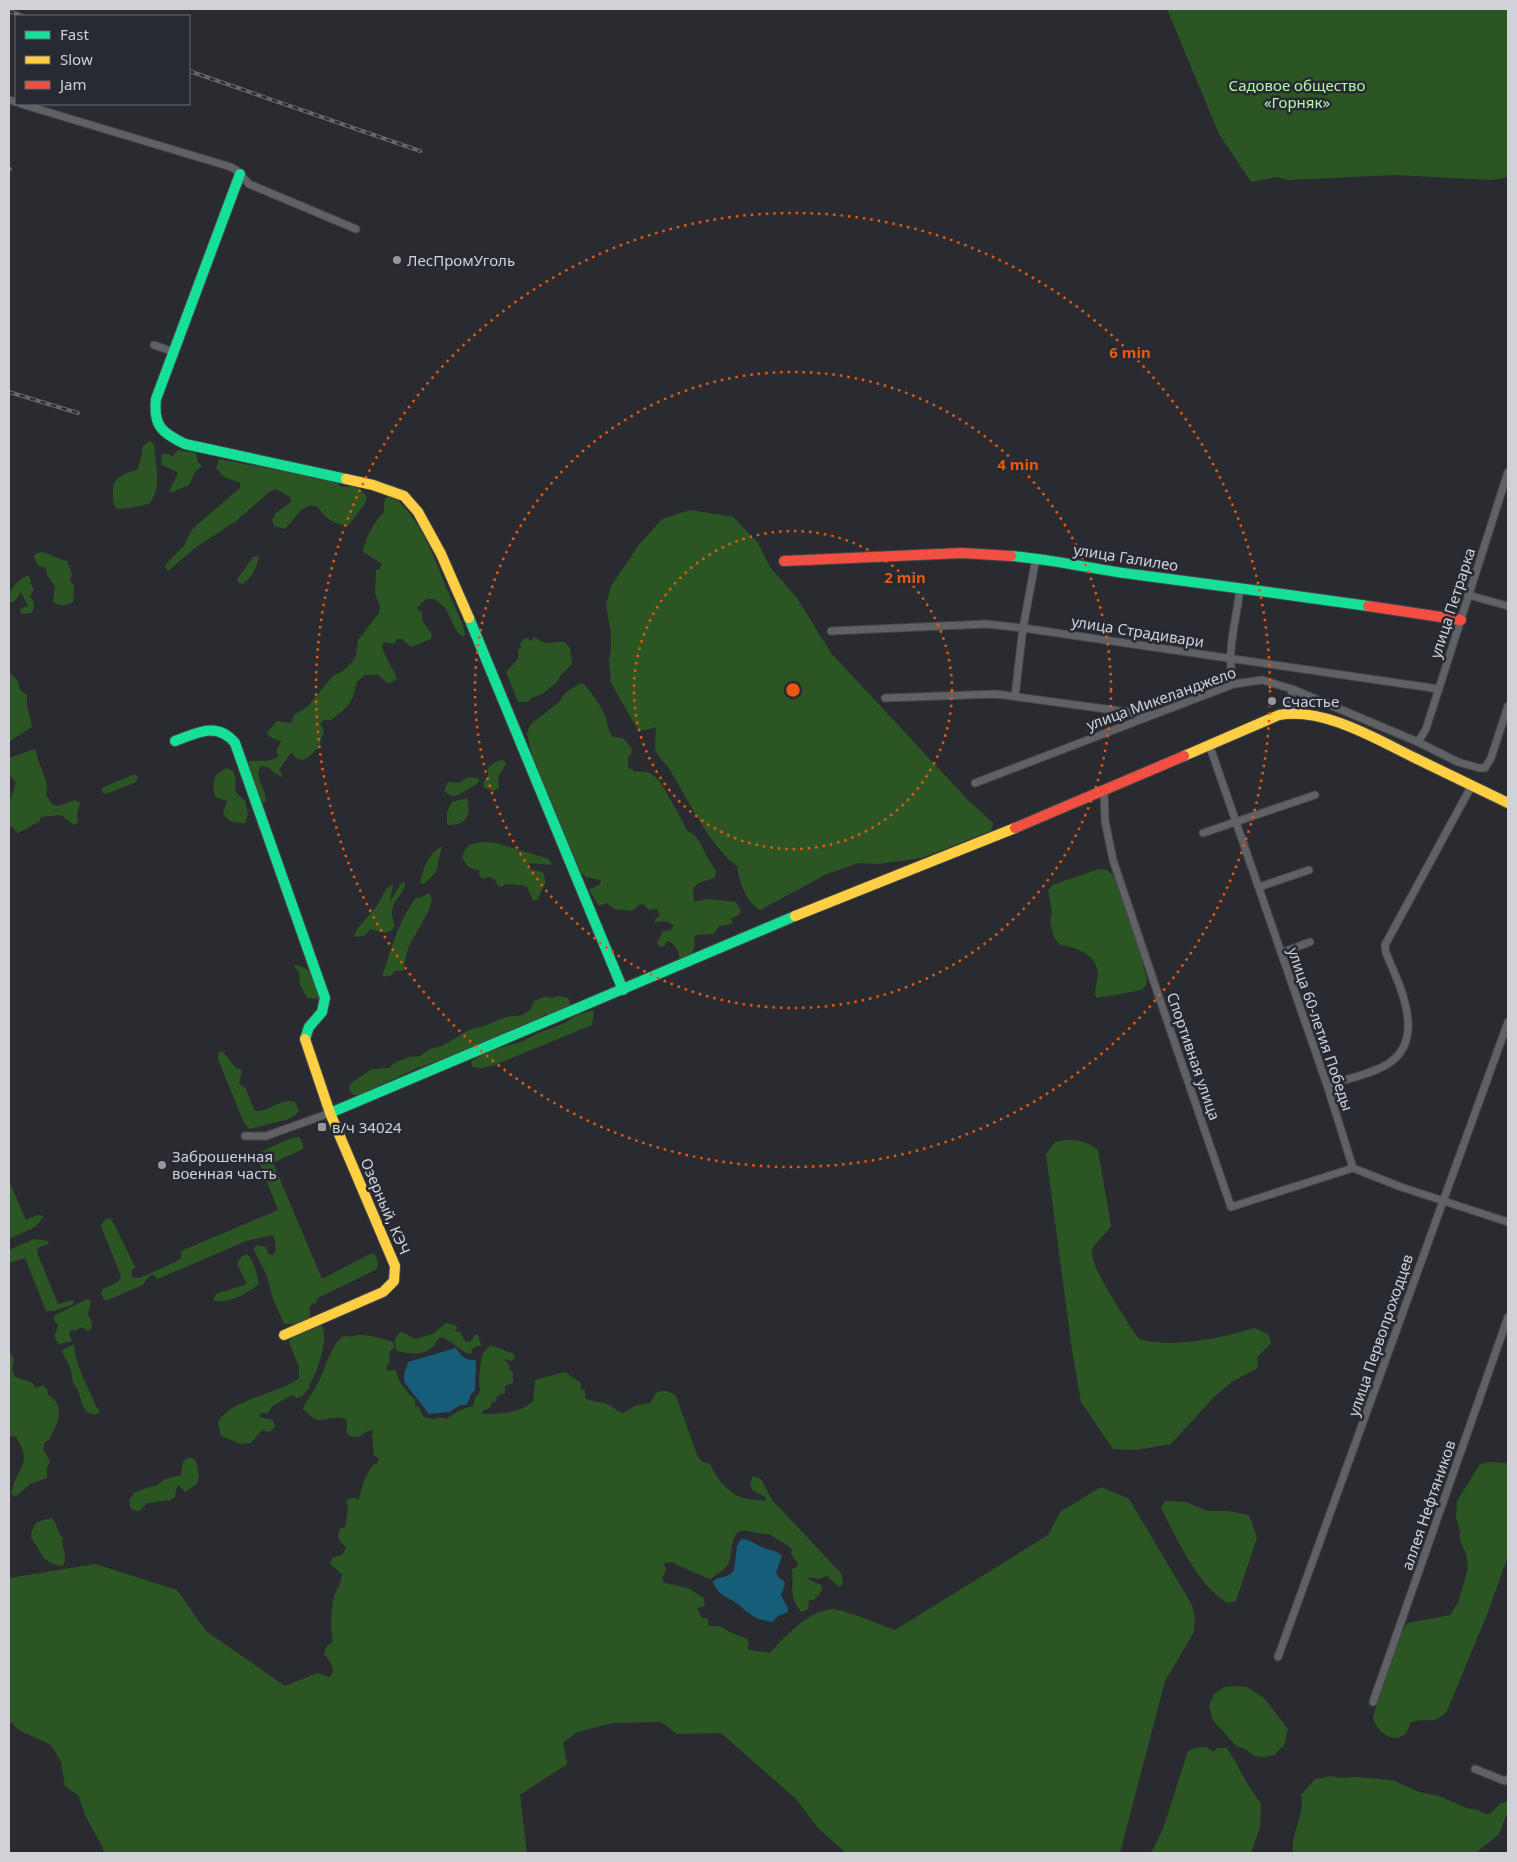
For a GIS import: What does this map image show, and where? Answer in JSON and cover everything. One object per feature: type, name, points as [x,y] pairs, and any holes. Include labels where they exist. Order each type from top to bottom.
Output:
[{"type":"street","points":[[24,105],[231,167],[249,184],[356,229]]},
{"type":"street","points":[[240,174],[155,406],[158,427],[169,437],[185,444],[373,485],[404,496],[418,512],[441,554],[472,624],[623,990]]},
{"type":"street","points":[[154,345],[174,352]]},
{"type":"street","name":"улица Петрарка","points":[[1418,742],[1426,730],[1508,472]]},
{"type":"street","name":"улица Галилео","points":[[784,561],[962,553],[1036,558],[1137,575],[1461,620]]},
{"type":"street","points":[[1015,696],[1023,628],[1036,558]]},
{"type":"street","points":[[1234,684],[1230,659],[1240,588]]},
{"type":"street","points":[[1468,595],[1508,606]]},
{"type":"street","name":"улица Страдивари","points":[[831,631],[986,624],[1439,689]]},
{"type":"street","name":"улица Микеланджело","points":[[975,783],[1234,684],[1262,680],[1292,689],[1418,742],[1458,762],[1479,768],[1485,768],[1491,758],[1508,706]]},
{"type":"street","points":[[1290,713],[1292,689]]},
{"type":"street","points":[[885,698],[996,694],[1150,715]]},
{"type":"street","points":[[245,1136],[266,1136],[330,1113],[776,924],[1009,831],[1279,715],[1290,713],[1307,714],[1323,717],[1352,727],[1508,803]]},
{"type":"street","name":"Озерный, КЭЧ","points":[[175,741],[211,729],[226,732],[235,743],[325,998],[322,1012],[309,1027],[305,1040],[330,1113],[396,1266],[394,1282],[383,1292],[284,1335]]},
{"type":"street","name":"улица 60-летия Победы","points":[[1209,744],[1327,1085],[1353,1168]]},
{"type":"street","points":[[1327,1085],[1385,1066],[1401,1052],[1409,1028],[1408,1013],[1386,953],[1385,944],[1472,785]]},
{"type":"street","name":"Спортивная улица","points":[[1104,790],[1105,821],[1113,860],[1231,1207],[1353,1168]]},
{"type":"street","points":[[1203,833],[1315,795]]},
{"type":"street","points":[[1258,887],[1309,870]]},
{"type":"street","points":[[1281,953],[1310,942]]},
{"type":"street","name":"улица Первопроходцев","points":[[1278,1657],[1508,1022]]},
{"type":"street","points":[[1353,1168],[1508,1222]]},
{"type":"street","name":"аллея Нефтяников","points":[[1373,1702],[1508,1319]]},
{"type":"street","points":[[1475,1769],[1504,1781],[1508,1779]]},
{"type":"green space","name":"Садовое общество «Горняк»","points":[[1167,9],[1508,9],[1508,177],[1492,180],[1395,175],[1288,180],[1277,177],[1251,182],[1219,134]]},
{"type":"green space","points":[[149,441],[154,444],[157,467],[157,483],[153,497],[149,504],[117,509],[113,500],[115,483],[123,475],[137,470],[142,455],[142,447]]},
{"type":"green space","points":[[178,450],[196,453],[198,462],[202,466],[195,472],[189,485],[169,492],[178,473],[161,464],[162,454],[169,454],[172,457]]},
{"type":"green space","points":[[219,459],[322,479],[337,483],[341,487],[356,486],[367,498],[348,526],[331,520],[318,507],[310,505],[301,510],[285,529],[274,526],[272,520],[276,513],[291,502],[290,497],[276,489],[269,492],[236,521],[195,548],[168,571],[165,567],[166,564],[184,546],[191,531],[240,488],[240,483],[224,477],[216,468]]},
{"type":"green space","points":[[393,496],[412,517],[427,541],[465,634],[463,637],[457,631],[443,606],[434,599],[426,599],[417,608],[422,613],[423,622],[432,634],[431,639],[411,647],[402,639],[397,639],[394,644],[384,642],[383,650],[397,679],[389,684],[377,674],[365,675],[356,684],[354,695],[343,711],[331,720],[324,720],[320,724],[324,730],[319,747],[306,759],[301,760],[292,753],[290,754],[279,770],[282,774],[281,777],[267,767],[261,766],[258,772],[266,802],[262,804],[259,801],[247,764],[250,761],[269,760],[279,756],[276,752],[281,741],[270,737],[267,733],[277,721],[291,723],[294,715],[308,706],[333,676],[343,671],[352,662],[356,656],[358,640],[379,613],[380,607],[375,593],[376,570],[380,569],[382,564],[363,552],[370,530],[384,512],[384,502],[387,497]]},
{"type":"green space","points":[[690,510],[733,517],[758,543],[770,567],[797,598],[831,653],[967,799],[993,823],[991,831],[922,858],[878,864],[859,863],[827,874],[760,910],[751,902],[741,884],[737,866],[708,834],[668,767],[655,749],[656,727],[638,730],[611,683],[609,660],[611,635],[606,605],[611,586],[638,546],[662,519]]},
{"type":"green space","points":[[40,552],[67,561],[72,574],[70,580],[74,586],[73,602],[59,605],[53,602],[55,586],[47,575],[46,568],[37,564],[34,558],[34,555]]},
{"type":"green space","points":[[259,556],[256,568],[251,576],[242,584],[239,583],[237,579],[253,557]]},
{"type":"green space","points":[[28,575],[34,589],[30,597],[34,602],[34,608],[32,613],[21,614],[20,610],[23,607],[28,607],[21,592],[14,602],[10,602],[9,597],[11,589]]},
{"type":"green space","points":[[535,637],[540,641],[548,643],[565,642],[570,648],[572,664],[556,683],[542,694],[531,698],[529,702],[518,702],[506,672],[518,659],[518,649],[521,648],[520,644],[523,639],[528,638],[531,641]]},
{"type":"green space","points":[[9,673],[17,680],[20,690],[27,695],[27,705],[32,727],[9,742]]},
{"type":"green space","points":[[579,684],[584,684],[596,700],[606,718],[613,737],[623,738],[631,747],[632,752],[628,757],[628,767],[635,772],[653,775],[657,779],[664,788],[687,831],[698,839],[716,870],[715,878],[698,883],[693,889],[694,902],[708,899],[736,902],[741,911],[730,919],[733,922],[732,924],[719,926],[714,934],[696,935],[693,951],[685,961],[679,960],[678,951],[672,944],[667,941],[664,946],[660,947],[657,943],[663,931],[670,930],[674,926],[667,921],[654,922],[660,916],[657,909],[648,910],[645,905],[640,904],[632,911],[614,909],[607,903],[599,906],[589,890],[600,884],[601,880],[586,877],[582,874],[547,798],[532,755],[527,733],[530,725],[559,702],[565,693]]},
{"type":"green space","points":[[34,749],[45,779],[46,795],[52,804],[58,806],[75,800],[80,803],[77,815],[78,822],[74,825],[61,815],[41,817],[40,821],[18,833],[12,827],[9,828],[9,803],[16,783],[9,774],[9,758]]},
{"type":"green space","points":[[501,760],[505,761],[506,764],[498,777],[499,788],[493,791],[483,787],[484,781],[488,777],[488,768]]},
{"type":"green space","points":[[227,768],[233,771],[237,793],[245,800],[248,814],[245,823],[227,819],[223,813],[227,801],[215,797],[214,779],[218,773]]},
{"type":"green space","points":[[132,775],[137,775],[138,778],[134,783],[106,794],[102,792],[102,788]]},
{"type":"green space","points":[[468,777],[480,779],[476,785],[458,795],[451,796],[444,791],[448,782],[459,783]]},
{"type":"green space","points":[[467,798],[469,810],[466,819],[459,824],[447,825],[447,812],[452,802]]},
{"type":"green space","points":[[486,842],[496,843],[549,859],[552,865],[530,863],[528,867],[532,870],[543,872],[546,883],[538,899],[533,901],[527,887],[505,884],[502,887],[498,886],[495,880],[490,877],[482,879],[479,870],[468,866],[462,857],[468,846]]},
{"type":"green space","points":[[442,846],[436,872],[424,884],[420,883],[427,861]]},
{"type":"green space","points":[[1099,869],[1107,870],[1113,875],[1136,935],[1147,980],[1142,990],[1097,998],[1095,992],[1098,975],[1094,962],[1079,950],[1060,945],[1054,937],[1050,921],[1052,913],[1048,891],[1052,885]]},
{"type":"green space","points":[[404,881],[404,889],[392,910],[395,926],[392,930],[385,933],[370,929],[364,936],[354,937],[357,929],[377,906],[386,889],[393,884],[390,902]]},
{"type":"green space","points":[[429,893],[432,898],[429,910],[408,948],[403,971],[394,971],[392,975],[382,977],[404,916],[416,898]]},
{"type":"green space","points":[[293,965],[309,971],[317,985],[321,996],[320,999],[307,998],[300,985],[299,973]]},
{"type":"green space","points":[[557,996],[568,998],[570,1002],[569,1007],[552,1015],[545,1014],[534,1022],[415,1069],[357,1096],[351,1093],[349,1088],[351,1083],[372,1069],[389,1068],[396,1062],[409,1057],[420,1056],[469,1030],[506,1017],[523,1015],[530,1010],[534,1001],[544,997],[553,998]]},
{"type":"green space","points":[[594,1010],[592,1025],[497,1064],[484,1068],[472,1067],[471,1062],[484,1053],[523,1041],[563,1024],[577,1015]]},
{"type":"green space","points":[[222,1051],[236,1068],[242,1071],[239,1083],[246,1089],[254,1110],[264,1110],[289,1101],[295,1102],[299,1111],[286,1120],[249,1129],[244,1123],[218,1059],[219,1053]]},
{"type":"green space","points":[[299,1137],[303,1144],[303,1149],[273,1163],[322,1279],[372,1253],[376,1256],[377,1269],[316,1299],[317,1302],[310,1306],[310,1319],[284,1324],[272,1296],[267,1276],[253,1248],[258,1245],[266,1247],[268,1254],[273,1255],[276,1250],[275,1240],[272,1235],[246,1241],[158,1279],[152,1274],[143,1285],[108,1300],[104,1299],[101,1294],[103,1289],[118,1282],[121,1276],[101,1226],[104,1220],[110,1218],[114,1224],[135,1267],[131,1271],[132,1277],[140,1278],[181,1259],[181,1251],[278,1210],[256,1154],[289,1139]]},
{"type":"green space","points":[[1065,1140],[1083,1142],[1098,1150],[1111,1226],[1092,1250],[1092,1258],[1110,1295],[1139,1339],[1153,1342],[1182,1343],[1212,1339],[1255,1328],[1269,1335],[1271,1343],[1257,1357],[1258,1368],[1233,1381],[1214,1397],[1171,1444],[1136,1450],[1113,1449],[1081,1402],[1072,1350],[1046,1154],[1055,1142]]},
{"type":"green space","points":[[9,1181],[26,1220],[37,1215],[44,1216],[35,1227],[9,1239],[10,1225]]},
{"type":"green space","points":[[34,1239],[49,1241],[48,1244],[37,1248],[38,1255],[58,1304],[73,1300],[74,1303],[71,1305],[54,1311],[46,1311],[25,1258],[9,1263],[9,1250]]},
{"type":"green space","points":[[247,1254],[253,1264],[259,1284],[231,1300],[213,1300],[216,1294],[247,1284],[237,1264],[241,1257]]},
{"type":"green space","points":[[87,1299],[91,1301],[88,1314],[92,1328],[87,1331],[82,1327],[74,1331],[72,1329],[69,1334],[72,1341],[59,1344],[55,1338],[58,1324],[54,1321],[54,1316]]},
{"type":"green space","points":[[319,1323],[323,1328],[324,1343],[316,1372],[309,1385],[310,1387],[302,1396],[297,1398],[292,1395],[271,1407],[268,1413],[261,1413],[259,1417],[273,1420],[275,1427],[270,1432],[262,1430],[251,1443],[241,1444],[221,1436],[218,1422],[224,1414],[244,1402],[290,1384],[299,1378],[299,1367],[289,1342],[291,1338]]},
{"type":"green space","points":[[446,1323],[455,1325],[458,1328],[454,1331],[460,1332],[465,1341],[470,1342],[476,1334],[479,1336],[482,1346],[476,1346],[472,1349],[471,1354],[440,1337],[433,1347],[425,1352],[397,1351],[394,1341],[399,1333],[402,1332],[415,1339],[433,1334]]},
{"type":"green space","points":[[344,1335],[349,1337],[366,1335],[393,1342],[394,1348],[389,1352],[390,1361],[386,1368],[388,1371],[396,1371],[401,1383],[415,1400],[415,1406],[419,1407],[423,1417],[446,1419],[460,1410],[473,1406],[475,1398],[480,1392],[479,1377],[482,1355],[490,1345],[514,1354],[515,1357],[512,1361],[504,1359],[510,1366],[509,1370],[513,1372],[513,1383],[505,1386],[505,1393],[497,1396],[496,1401],[491,1403],[490,1408],[482,1411],[482,1414],[522,1409],[533,1401],[535,1380],[565,1372],[581,1383],[581,1389],[585,1390],[585,1398],[606,1404],[623,1413],[635,1406],[650,1403],[657,1392],[667,1391],[676,1396],[697,1455],[701,1461],[710,1464],[720,1481],[729,1490],[747,1499],[766,1501],[764,1496],[752,1490],[750,1484],[753,1476],[761,1479],[772,1500],[841,1573],[843,1584],[839,1587],[827,1576],[819,1579],[809,1577],[808,1579],[821,1585],[822,1590],[814,1600],[809,1600],[808,1609],[802,1612],[795,1602],[792,1592],[792,1569],[797,1567],[798,1564],[791,1554],[792,1550],[790,1547],[769,1534],[747,1531],[738,1532],[733,1540],[728,1565],[710,1579],[673,1562],[664,1563],[666,1570],[662,1579],[665,1583],[688,1588],[704,1598],[705,1604],[697,1608],[702,1618],[707,1618],[709,1626],[719,1626],[747,1639],[749,1643],[747,1648],[749,1650],[770,1653],[790,1632],[806,1619],[814,1614],[832,1609],[853,1614],[895,1630],[1048,1535],[1060,1512],[1101,1487],[1129,1499],[1192,1605],[1195,1619],[1194,1632],[1165,1681],[1120,1853],[846,1853],[818,1828],[795,1798],[721,1733],[677,1734],[661,1722],[613,1723],[577,1732],[563,1743],[567,1764],[520,1795],[527,1853],[104,1853],[86,1817],[78,1795],[65,1786],[61,1762],[51,1745],[19,1730],[9,1721],[9,1578],[95,1564],[177,1590],[206,1631],[285,1686],[317,1673],[329,1677],[333,1672],[332,1667],[324,1655],[326,1647],[333,1641],[332,1607],[342,1574],[330,1564],[332,1558],[343,1554],[346,1548],[338,1535],[340,1529],[345,1527],[348,1509],[346,1501],[352,1498],[359,1499],[366,1476],[379,1459],[374,1455],[373,1430],[358,1437],[349,1436],[344,1418],[316,1419],[303,1409],[319,1381],[334,1346]]},
{"type":"green space","points":[[74,1344],[79,1368],[100,1411],[97,1414],[89,1413],[84,1408],[62,1350]]},
{"type":"green space","points":[[9,1351],[14,1359],[12,1369],[15,1377],[33,1383],[35,1388],[43,1385],[56,1402],[59,1411],[56,1426],[49,1440],[45,1442],[43,1449],[50,1461],[47,1468],[47,1478],[30,1484],[15,1497],[11,1493],[24,1460],[24,1454],[16,1437],[9,1436]]},
{"type":"green space","points":[[187,1458],[192,1458],[196,1461],[199,1477],[197,1484],[185,1492],[179,1485],[176,1489],[175,1497],[169,1501],[147,1503],[140,1511],[133,1510],[130,1507],[129,1500],[135,1492],[156,1486],[165,1479],[181,1475],[183,1462]]},
{"type":"green space","points":[[1489,1462],[1508,1463],[1508,1556],[1488,1612],[1447,1711],[1437,1719],[1420,1720],[1410,1723],[1405,1734],[1395,1738],[1390,1737],[1381,1731],[1374,1722],[1373,1717],[1393,1653],[1408,1623],[1450,1615],[1458,1603],[1468,1568],[1456,1517],[1457,1501],[1480,1464]]},
{"type":"green space","points":[[1165,1501],[1186,1502],[1207,1511],[1228,1511],[1249,1515],[1257,1538],[1236,1601],[1227,1603],[1206,1585],[1197,1573],[1161,1508]]},
{"type":"green space","points":[[52,1518],[63,1538],[65,1559],[62,1566],[55,1565],[46,1560],[31,1538],[34,1525]]},
{"type":"green space","points":[[1224,1687],[1247,1687],[1264,1698],[1288,1729],[1284,1745],[1274,1755],[1265,1757],[1254,1756],[1245,1749],[1236,1746],[1213,1720],[1209,1706],[1214,1694]]},
{"type":"green space","points":[[1206,1747],[1213,1752],[1218,1748],[1227,1748],[1251,1790],[1261,1803],[1260,1828],[1251,1853],[1151,1853],[1163,1829],[1188,1751]]},
{"type":"green space","points":[[1332,1776],[1339,1778],[1356,1777],[1392,1780],[1419,1792],[1439,1796],[1485,1814],[1490,1814],[1500,1804],[1508,1801],[1508,1815],[1499,1834],[1476,1853],[1293,1853],[1294,1838],[1302,1802],[1301,1795],[1315,1779]]},
{"type":"water","points":[[456,1348],[466,1358],[475,1360],[475,1390],[466,1405],[461,1405],[449,1412],[429,1414],[405,1383],[404,1375],[408,1362]]},
{"type":"water","points":[[741,1539],[750,1541],[782,1556],[776,1573],[785,1584],[781,1595],[788,1612],[778,1616],[772,1622],[758,1619],[737,1603],[721,1594],[715,1587],[713,1581],[728,1576],[734,1571],[737,1546]]},
{"type":"railway","points":[[9,11],[20,15]]},
{"type":"railway","points":[[190,71],[420,151]]},
{"type":"railway","points":[[9,392],[78,413]]},
{"type":"traffic: fast","points":[[240,174],[156,399],[155,408],[158,422],[165,432],[185,444],[346,479]]},
{"type":"traffic: fast","points":[[1011,556],[1368,606]]},
{"type":"traffic: fast","points":[[469,618],[623,990]]},
{"type":"traffic: fast","points":[[175,741],[199,732],[214,731],[221,732],[235,743],[325,998],[322,1012],[309,1027],[305,1039]]},
{"type":"traffic: fast","points":[[330,1113],[795,916]]},
{"type":"traffic: slow","points":[[346,479],[373,485],[404,496],[418,512],[441,554],[469,618]]},
{"type":"traffic: slow","points":[[1184,756],[1279,715],[1314,716],[1332,720],[1367,734],[1508,803]]},
{"type":"traffic: slow","points":[[795,916],[1015,828]]},
{"type":"traffic: slow","points":[[284,1335],[383,1292],[394,1281],[395,1266],[330,1113],[305,1039]]},
{"type":"traffic: jam","points":[[784,561],[962,553],[1011,556]]},
{"type":"traffic: jam","points":[[1368,606],[1461,620]]},
{"type":"traffic: jam","points":[[1015,828],[1184,756]]},
{"type":"place","name":"ЛесПромУголь","points":[[397,260]]},
{"type":"place","name":"Счастье","points":[[1272,701]]},
{"type":"place","name":"в/ч 34024","points":[[322,1127]]},
{"type":"place","name":"Заброшенная военная часть","points":[[162,1165]]}]
